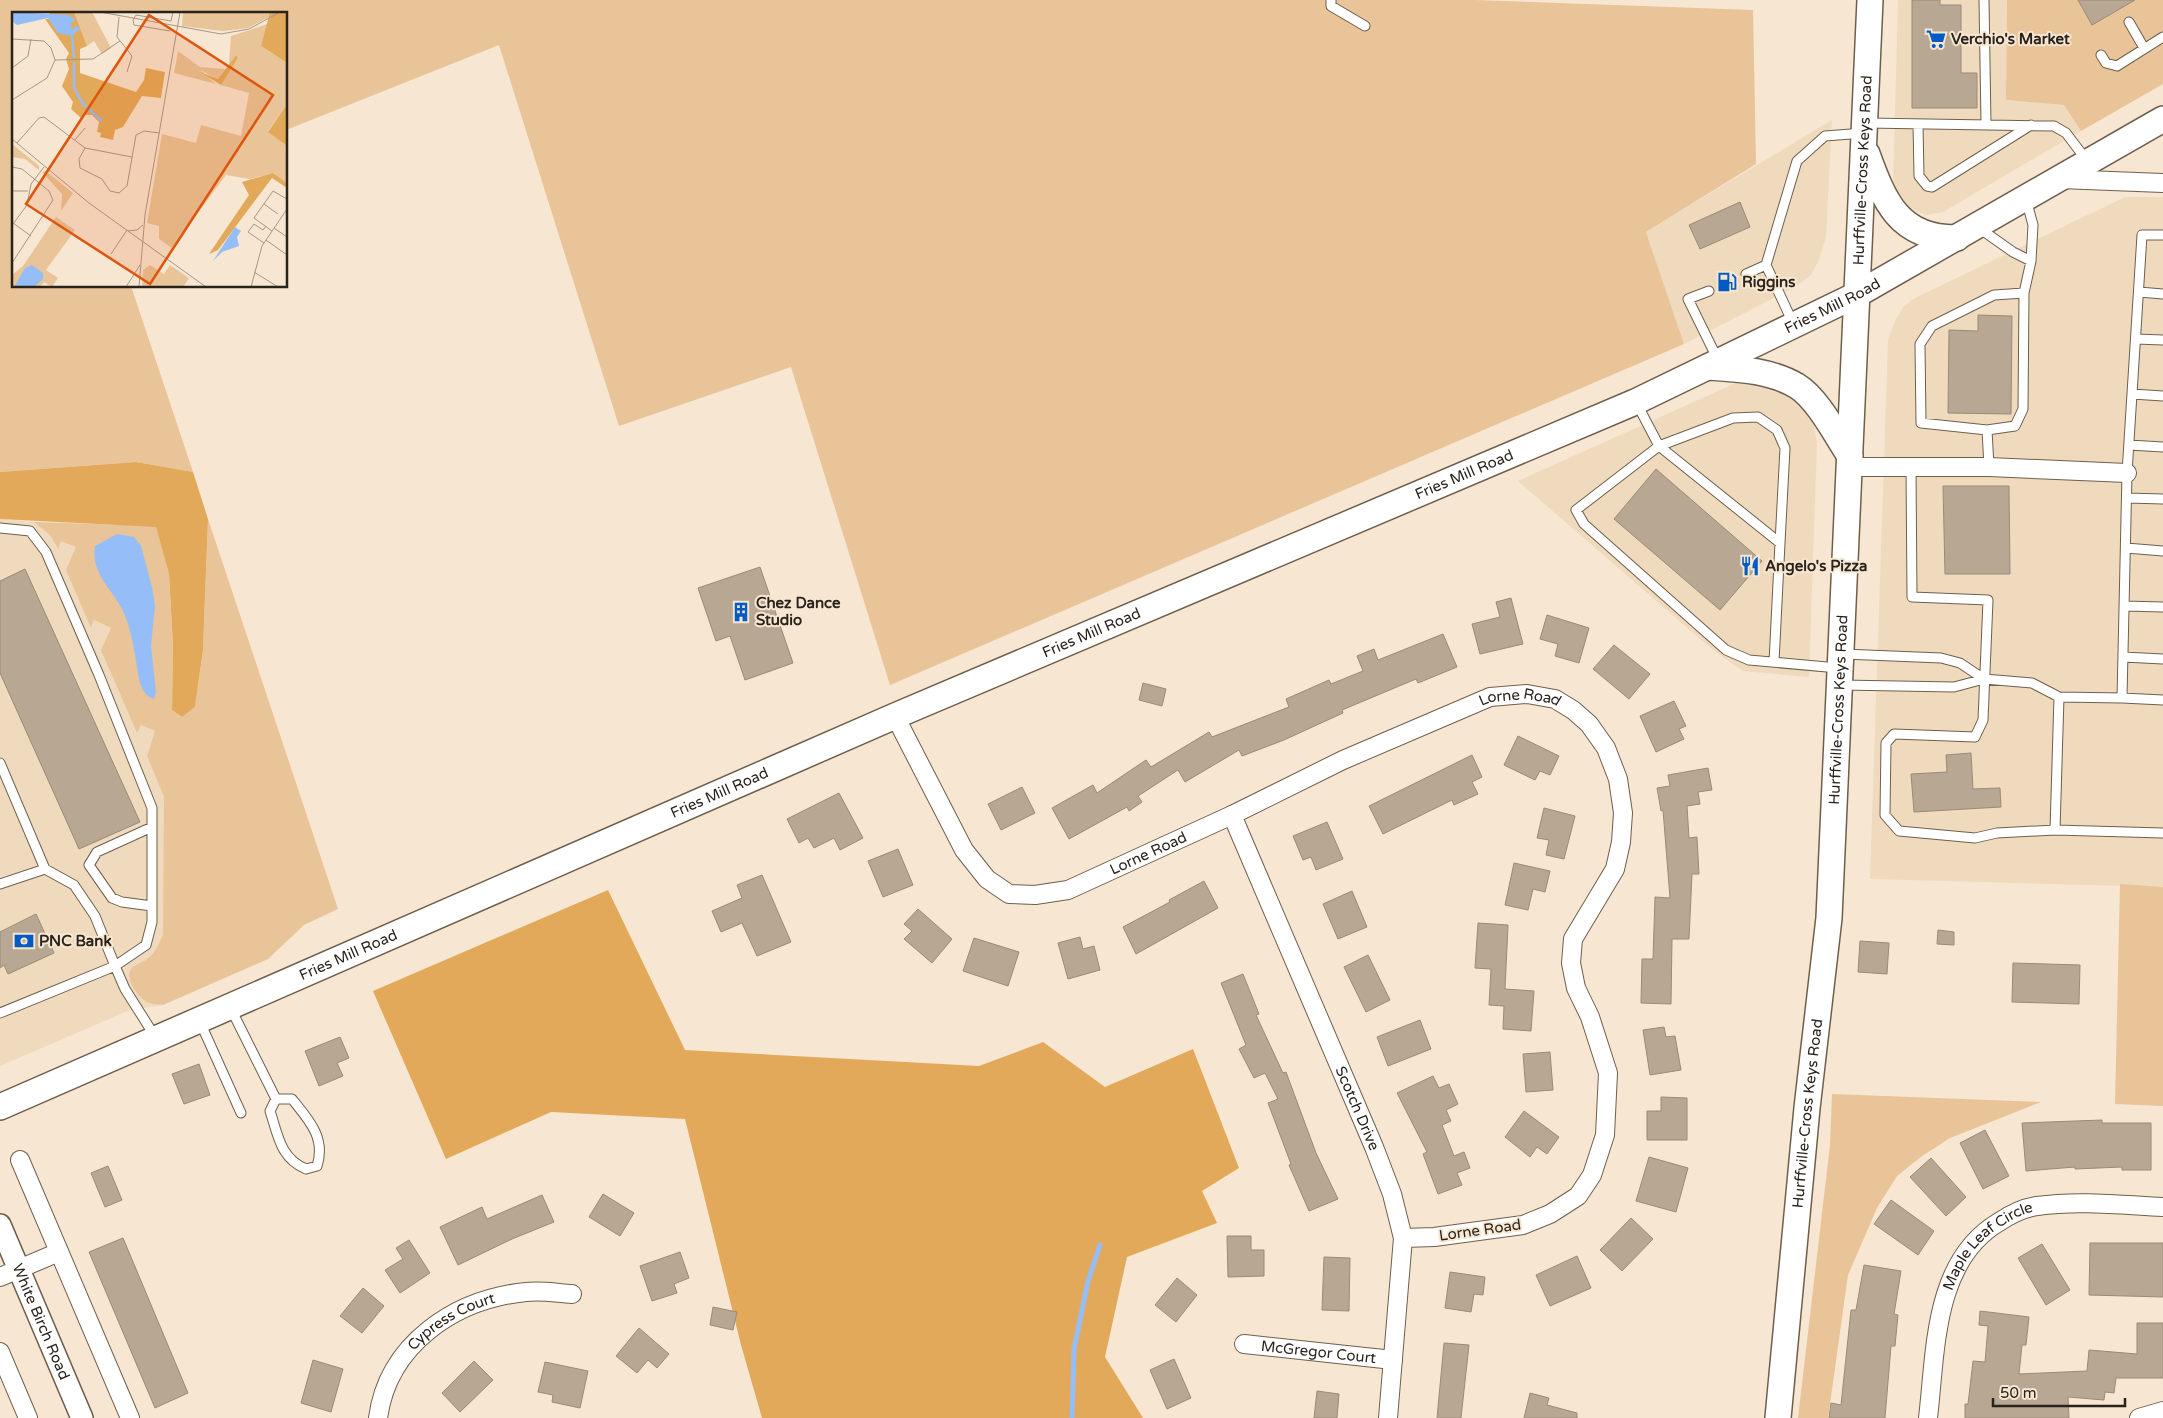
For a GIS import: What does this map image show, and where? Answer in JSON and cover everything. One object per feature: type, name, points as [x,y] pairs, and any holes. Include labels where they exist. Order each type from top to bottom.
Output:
[{"type":"main road","name":"Hurffville-Cross Keys Road","points":[[1778,1418],[1807,1108],[1829,918],[1870,0]]},
{"type":"main road","name":"Fries Mill Road","points":[[0,1106],[895,716],[1635,402],[1856,294],[2163,120]]},
{"type":"main road","points":[[1864,133],[1885,200],[1897,215],[1910,227],[1923,234],[1939,238],[1967,232]]},
{"type":"main road","points":[[1713,364],[1759,372],[1798,386],[1816,404],[1850,461]]},
{"type":"street","points":[[2060,179],[2163,183]]},
{"type":"street","points":[[1850,461],[1911,467],[2127,473]]},
{"type":"street","name":"Lorne Road","points":[[895,716],[964,850],[987,879],[1010,894],[1035,895],[1068,890],[1232,815],[1343,760],[1490,698],[1526,694],[1555,699],[1573,710],[1589,724],[1606,748],[1618,779],[1623,812],[1621,842],[1615,869],[1572,939],[1571,963],[1576,988],[1590,1017],[1608,1073],[1605,1134],[1592,1175],[1578,1196],[1550,1214],[1524,1224],[1434,1237],[1403,1238]]},
{"type":"street","name":"Scotch Drive","points":[[1232,815],[1374,1146],[1392,1194],[1403,1238],[1388,1418]]},
{"type":"street","points":[[20,1160],[130,1418]]},
{"type":"street","name":"Maple Leaf Circle","points":[[1928,1418],[1944,1298],[1956,1268],[1985,1231],[2004,1218],[2026,1208],[2036,1206],[2059,1204],[2163,1207]]},
{"type":"street","name":"White Birch Road","points":[[0,1225],[9,1273],[82,1418]]},
{"type":"street","points":[[9,1273],[59,1252]]},
{"type":"street","name":"Cypress Court","points":[[378,1418],[382,1394],[391,1373],[404,1353],[420,1337],[438,1325],[478,1303],[503,1296],[527,1292],[572,1294]]},
{"type":"street","name":"McGregor Court","points":[[1244,1344],[1393,1360]]},
{"type":"street","points":[[0,1352],[28,1418]]},
{"type":"street","points":[[2139,1418],[2163,1411]]},
{"type":"lane","points":[[1331,0],[1331,6],[1365,26]]},
{"type":"lane","points":[[1984,0],[1986,124]]},
{"type":"lane","points":[[2129,22],[2144,48]]},
{"type":"lane","points":[[2101,55],[2106,63],[2116,66],[2163,37]]},
{"type":"lane","points":[[1918,124],[1919,176],[1927,186],[1932,187],[2031,125]]},
{"type":"lane","points":[[1794,325],[1766,265],[1797,161],[1825,136],[1864,133],[1918,124],[2054,126],[2066,133],[2088,163]]},
{"type":"lane","points":[[2024,293],[1994,295],[1932,326],[1920,344],[1921,423],[1987,430],[2015,426],[2023,409],[2024,293],[2032,261],[2033,224],[2026,199]]},
{"type":"lane","points":[[1967,232],[2032,261]]},
{"type":"lane","points":[[2122,698],[2127,473],[2142,235],[2163,235]]},
{"type":"lane","points":[[1746,274],[1766,265]]},
{"type":"lane","points":[[1708,292],[1688,299],[1713,364]]},
{"type":"lane","points":[[2139,292],[2163,294]]},
{"type":"lane","points":[[2136,339],[2163,340]]},
{"type":"lane","points":[[2132,394],[2163,396]]},
{"type":"lane","points":[[1635,402],[1659,446],[1780,543]]},
{"type":"lane","points":[[1774,662],[1785,448],[1777,430],[1758,417],[1733,418],[1659,446],[1576,510],[1584,524],[1726,650],[1750,660],[1841,669],[1954,687],[1984,679],[2032,683],[2059,697],[2163,700]]},
{"type":"lane","points":[[1987,430],[1989,468]]},
{"type":"lane","points":[[2129,445],[2163,447]]},
{"type":"lane","points":[[1911,467],[1912,597],[1988,600],[1983,720],[1975,737],[1894,734],[1886,743],[1885,815],[1898,832],[1975,838],[1997,833],[2055,830],[2163,833]]},
{"type":"lane","points":[[2127,498],[2163,499]]},
{"type":"lane","points":[[0,528],[30,531],[46,552],[99,675],[152,808],[152,922],[146,946],[115,966],[0,1013]]},
{"type":"lane","points":[[2126,548],[2163,551]]},
{"type":"lane","points":[[2124,606],[2163,607]]},
{"type":"lane","points":[[2123,657],[2163,659]]},
{"type":"lane","points":[[1841,669],[1946,659],[1960,663],[1984,679]]},
{"type":"lane","points":[[2055,830],[2059,697]]},
{"type":"lane","points":[[0,763],[45,869],[74,885],[95,916],[125,989],[157,1038]]},
{"type":"lane","points":[[152,827],[97,852],[89,865],[112,898],[122,902],[152,906]]},
{"type":"lane","points":[[0,884],[45,869]]},
{"type":"lane","points":[[230,1007],[276,1099]]},
{"type":"lane","points":[[199,1020],[241,1113]]},
{"type":"lane","points":[[276,1099],[292,1099],[313,1126],[321,1152],[317,1166],[306,1169],[293,1164],[284,1151],[270,1111],[276,1099]]},
{"type":"shaded area","points":[[0,0],[1474,0],[1753,10],[1756,164],[1646,232],[1684,344],[890,685],[791,367],[619,426],[499,45],[288,129],[288,12],[12,12],[12,288],[132,288],[193,472],[136,462],[0,472]]},
{"type":"shaded area","points":[[1898,0],[2007,0],[2006,100],[2064,105],[2081,131],[1943,212],[1927,215],[1911,209],[1900,200],[1893,186]]},
{"type":"shaded area","points":[[2007,0],[2163,0],[2163,84],[2081,131],[2064,105],[2006,100]]},
{"type":"shaded area","points":[[1832,120],[1826,237],[1818,262],[1811,275],[1795,287],[1684,344],[1646,232]]},
{"type":"shaded area","points":[[2125,197],[2163,197],[2163,887],[1870,879],[1888,340],[1896,319],[1904,306],[1915,298]]},
{"type":"shaded area","points":[[1753,381],[1792,393],[1806,410],[1814,426],[1817,443],[1809,677],[1743,671],[1713,650],[1518,481],[1738,382]]},
{"type":"shaded area","points":[[136,462],[193,472],[208,519],[203,650],[195,707],[182,717],[172,710],[173,645],[169,574],[156,527],[0,519],[0,472]]},
{"type":"shaded area","points":[[0,519],[34,522],[50,535],[57,549],[61,541],[76,547],[92,628],[94,620],[111,628],[137,733],[141,725],[155,731],[147,756],[164,797],[165,808],[163,934],[157,948],[148,958],[147,1002],[163,1005],[130,1010],[0,1066]]},
{"type":"shaded area","points":[[208,519],[338,909],[304,925],[268,959],[163,1005],[143,1000],[136,992],[129,977],[132,968],[152,954],[163,934],[164,797],[147,756],[155,731],[141,725],[137,733],[101,650],[111,628],[94,620],[91,628],[66,570],[76,547],[61,541],[58,549],[50,535],[34,522],[156,526],[169,574],[173,645],[172,710],[182,717],[195,707],[203,650]]},
{"type":"shaded area","points":[[2120,884],[2163,887],[2163,1106],[2115,1104]]},
{"type":"shaded area","points":[[608,890],[685,1050],[979,1066],[1043,1042],[1105,1087],[1193,1049],[1239,1168],[1202,1191],[1217,1223],[1127,1257],[1105,1357],[1143,1418],[762,1418],[741,1345],[685,1119],[551,1112],[446,1159],[373,991]]},
{"type":"shaded area","points":[[1832,1094],[2041,1102],[1950,1138],[1922,1156],[1897,1176],[1877,1208],[1848,1275],[1828,1418],[1798,1418],[1830,1145]]},
{"type":"water","points":[[117,534],[134,537],[141,546],[152,587],[155,606],[151,646],[156,692],[154,699],[143,691],[126,618],[103,581],[96,565],[95,546]]},
{"type":"building","name":"Verchio's Market","points":[[1912,0],[1940,0],[1940,5],[1961,5],[1961,73],[1977,73],[1977,108],[1912,108]]},
{"type":"building","points":[[2078,0],[2135,0],[2092,25]]},
{"type":"building","points":[[1740,202],[1750,227],[1700,249],[1689,225]]},
{"type":"building","points":[[1978,315],[2012,316],[2011,414],[1948,413],[1949,330],[1978,331]]},
{"type":"building","points":[[1656,469],[1762,561],[1720,610],[1614,519]]},
{"type":"building","points":[[1943,486],[2009,486],[2010,574],[1945,574]]},
{"type":"building","name":"Chez Dance Studio","points":[[760,567],[793,663],[745,680],[730,636],[716,641],[698,588]]},
{"type":"building","points":[[25,569],[140,822],[79,849],[0,673],[0,581]]},
{"type":"building","points":[[1511,598],[1523,644],[1480,654],[1472,624],[1500,617],[1496,602]]},
{"type":"building","points":[[1547,615],[1589,628],[1579,663],[1555,656],[1558,644],[1540,639]]},
{"type":"building","points":[[1443,634],[1457,667],[1418,683],[1416,679],[1342,710],[1343,713],[1284,740],[1242,756],[1239,750],[1185,782],[1178,770],[1138,796],[1142,802],[1129,811],[1127,807],[1069,839],[1052,808],[1093,785],[1097,793],[1146,760],[1151,767],[1209,732],[1212,737],[1289,707],[1286,699],[1329,680],[1331,684],[1363,671],[1357,656],[1374,649],[1378,660]]},
{"type":"building","points":[[1614,645],[1650,674],[1629,699],[1593,669]]},
{"type":"building","points":[[1143,683],[1166,689],[1162,706],[1139,700]]},
{"type":"building","points":[[1674,701],[1686,726],[1679,729],[1684,739],[1656,752],[1640,716]]},
{"type":"building","points":[[1518,736],[1559,756],[1550,775],[1540,771],[1535,780],[1504,765]]},
{"type":"building","points":[[1971,753],[1973,789],[2000,788],[2001,807],[1914,812],[1911,774],[1947,772],[1946,755]]},
{"type":"building","points":[[1472,755],[1482,777],[1472,782],[1478,794],[1454,805],[1452,800],[1383,834],[1369,806]]},
{"type":"building","points":[[1708,768],[1712,790],[1698,792],[1700,804],[1687,806],[1689,838],[1697,837],[1699,874],[1692,874],[1689,939],[1672,939],[1671,1004],[1641,1003],[1642,959],[1653,959],[1655,897],[1670,898],[1663,810],[1661,811],[1657,788],[1670,786],[1668,775]]},
{"type":"building","points":[[1022,787],[1035,813],[1001,830],[988,804]]},
{"type":"building","points":[[839,793],[863,838],[840,850],[834,838],[814,848],[808,838],[799,843],[787,819]]},
{"type":"building","points":[[1544,808],[1575,816],[1564,859],[1546,855],[1549,840],[1537,838]]},
{"type":"building","points":[[1327,822],[1343,859],[1316,870],[1311,857],[1303,860],[1293,836]]},
{"type":"building","points":[[898,849],[913,885],[883,897],[868,861]]},
{"type":"building","points":[[1514,863],[1550,871],[1545,892],[1533,889],[1528,910],[1505,905]]},
{"type":"building","points":[[762,875],[791,942],[757,956],[742,923],[721,932],[712,911],[742,898],[737,885]]},
{"type":"building","points":[[1204,881],[1218,908],[1136,954],[1123,927]]},
{"type":"building","points":[[1352,891],[1367,927],[1338,939],[1323,904]]},
{"type":"building","points":[[918,909],[952,939],[932,963],[904,939],[912,931],[904,924]]},
{"type":"building","name":"PNC Bank","points":[[36,914],[54,953],[8,974],[4,965],[0,968],[0,932]]},
{"type":"building","points":[[1478,923],[1508,925],[1505,989],[1534,991],[1531,1031],[1503,1029],[1504,1006],[1489,1005],[1491,969],[1475,968]]},
{"type":"building","points":[[1938,930],[1954,932],[1954,945],[1937,944]]},
{"type":"building","points":[[1080,937],[1083,949],[1094,946],[1100,970],[1068,979],[1058,943]]},
{"type":"building","points":[[974,938],[1019,952],[1008,986],[963,971]]},
{"type":"building","points":[[1860,941],[1889,943],[1887,974],[1858,972]]},
{"type":"building","points":[[1368,955],[1390,1000],[1366,1012],[1344,967]]},
{"type":"building","points":[[2013,963],[2080,965],[2079,1004],[2012,1002]]},
{"type":"building","points":[[1243,974],[1259,1014],[1256,1015],[1283,1073],[1286,1072],[1316,1153],[1338,1199],[1309,1211],[1289,1165],[1291,1164],[1268,1103],[1278,1099],[1265,1073],[1254,1078],[1239,1049],[1246,1045],[1221,983]]},
{"type":"building","points":[[1420,1020],[1431,1049],[1388,1066],[1377,1037]]},
{"type":"building","points":[[1664,1027],[1666,1037],[1675,1036],[1681,1070],[1650,1075],[1643,1030]]},
{"type":"building","points":[[340,1037],[349,1058],[337,1063],[343,1076],[319,1086],[305,1051]]},
{"type":"building","points":[[1550,1052],[1553,1090],[1526,1092],[1523,1054]]},
{"type":"building","points":[[199,1064],[210,1095],[184,1104],[172,1074]]},
{"type":"building","points":[[1433,1076],[1439,1088],[1449,1084],[1458,1104],[1446,1110],[1451,1121],[1442,1125],[1454,1156],[1464,1152],[1470,1168],[1457,1173],[1462,1185],[1438,1194],[1423,1154],[1427,1152],[1397,1093]]},
{"type":"building","points":[[1661,1097],[1687,1098],[1687,1140],[1647,1140],[1647,1111],[1661,1111]]},
{"type":"building","points":[[1524,1111],[1559,1137],[1547,1154],[1537,1147],[1530,1157],[1505,1137]]},
{"type":"building","points":[[2102,1120],[2102,1123],[2151,1123],[2151,1170],[2122,1170],[2122,1167],[2075,1169],[2075,1167],[2026,1171],[2022,1123]]},
{"type":"building","points":[[1985,1130],[2009,1176],[1983,1189],[1960,1143]]},
{"type":"building","points":[[1649,1157],[1688,1168],[1676,1212],[1636,1201]]},
{"type":"building","points":[[1931,1158],[1966,1197],[1946,1216],[1910,1177]]},
{"type":"building","points":[[108,1166],[122,1200],[105,1207],[91,1173]]},
{"type":"building","points":[[603,1194],[634,1213],[620,1236],[589,1217]]},
{"type":"building","points":[[542,1195],[554,1222],[512,1239],[458,1265],[440,1227],[482,1207],[487,1219]]},
{"type":"building","points":[[1891,1200],[1934,1231],[1918,1255],[1874,1224]]},
{"type":"building","points":[[1631,1218],[1653,1239],[1622,1271],[1600,1250]]},
{"type":"building","points":[[1227,1236],[1251,1236],[1251,1250],[1264,1250],[1264,1276],[1228,1277]]},
{"type":"building","points":[[123,1238],[188,1393],[155,1408],[89,1252]]},
{"type":"building","points":[[409,1240],[430,1273],[400,1293],[385,1270],[403,1259],[396,1248]]},
{"type":"building","points":[[2090,1243],[2163,1243],[2163,1297],[2089,1295]]},
{"type":"building","points":[[2042,1244],[2070,1290],[2046,1305],[2018,1258]]},
{"type":"building","points":[[680,1252],[689,1278],[674,1284],[677,1293],[652,1301],[640,1266]]},
{"type":"building","points":[[1577,1256],[1591,1288],[1550,1306],[1536,1275]]},
{"type":"building","points":[[1324,1257],[1350,1258],[1349,1311],[1322,1310]]},
{"type":"building","points":[[1864,1265],[1901,1271],[1894,1314],[1898,1315],[1895,1346],[1891,1346],[1885,1418],[1829,1418],[1831,1403],[1841,1405],[1851,1310],[1856,1310]]},
{"type":"building","points":[[1450,1272],[1485,1277],[1483,1295],[1474,1294],[1471,1312],[1445,1308]]},
{"type":"building","points":[[1177,1278],[1197,1295],[1176,1322],[1155,1305]]},
{"type":"building","points":[[363,1288],[384,1306],[362,1333],[340,1316]]},
{"type":"building","points":[[713,1307],[737,1312],[733,1330],[710,1325]]},
{"type":"building","points":[[1980,1311],[2029,1317],[2026,1345],[2022,1345],[2019,1374],[2087,1371],[2089,1350],[2137,1354],[2137,1323],[2163,1323],[2163,1378],[2116,1378],[2114,1393],[2105,1392],[2104,1400],[2068,1397],[2069,1418],[1965,1418],[1965,1404],[1968,1404],[1973,1361],[1985,1362],[1988,1326],[1979,1325]]},
{"type":"building","points":[[639,1328],[669,1354],[657,1368],[648,1360],[637,1373],[616,1356]]},
{"type":"building","points":[[1444,1343],[1469,1345],[1461,1418],[1437,1418]]},
{"type":"building","points":[[1174,1359],[1191,1398],[1167,1409],[1150,1370]]},
{"type":"building","points":[[313,1360],[343,1369],[331,1412],[301,1403]]},
{"type":"building","points":[[474,1361],[493,1380],[460,1412],[442,1393]]},
{"type":"building","points":[[545,1362],[588,1371],[580,1408],[552,1402],[553,1395],[538,1392]]},
{"type":"building","points":[[1317,1391],[1339,1394],[1337,1418],[1314,1418]]},
{"type":"building","points":[[1530,1393],[1549,1398],[1547,1405],[1577,1413],[1577,1418],[1524,1418]]},
{"type":"waterway","points":[[1072,1418],[1074,1349],[1088,1281],[1100,1245]]},
{"type":"place","name":"Verchio's Market","points":[[1936,39]]},
{"type":"place","name":"Riggins","points":[[1727,282]]},
{"type":"place","name":"Angelo's Pizza","points":[[1750,566]]},
{"type":"place","name":"Chez Dance Studio","points":[[741,612]]},
{"type":"place","name":"PNC Bank","points":[[24,941]]}]
